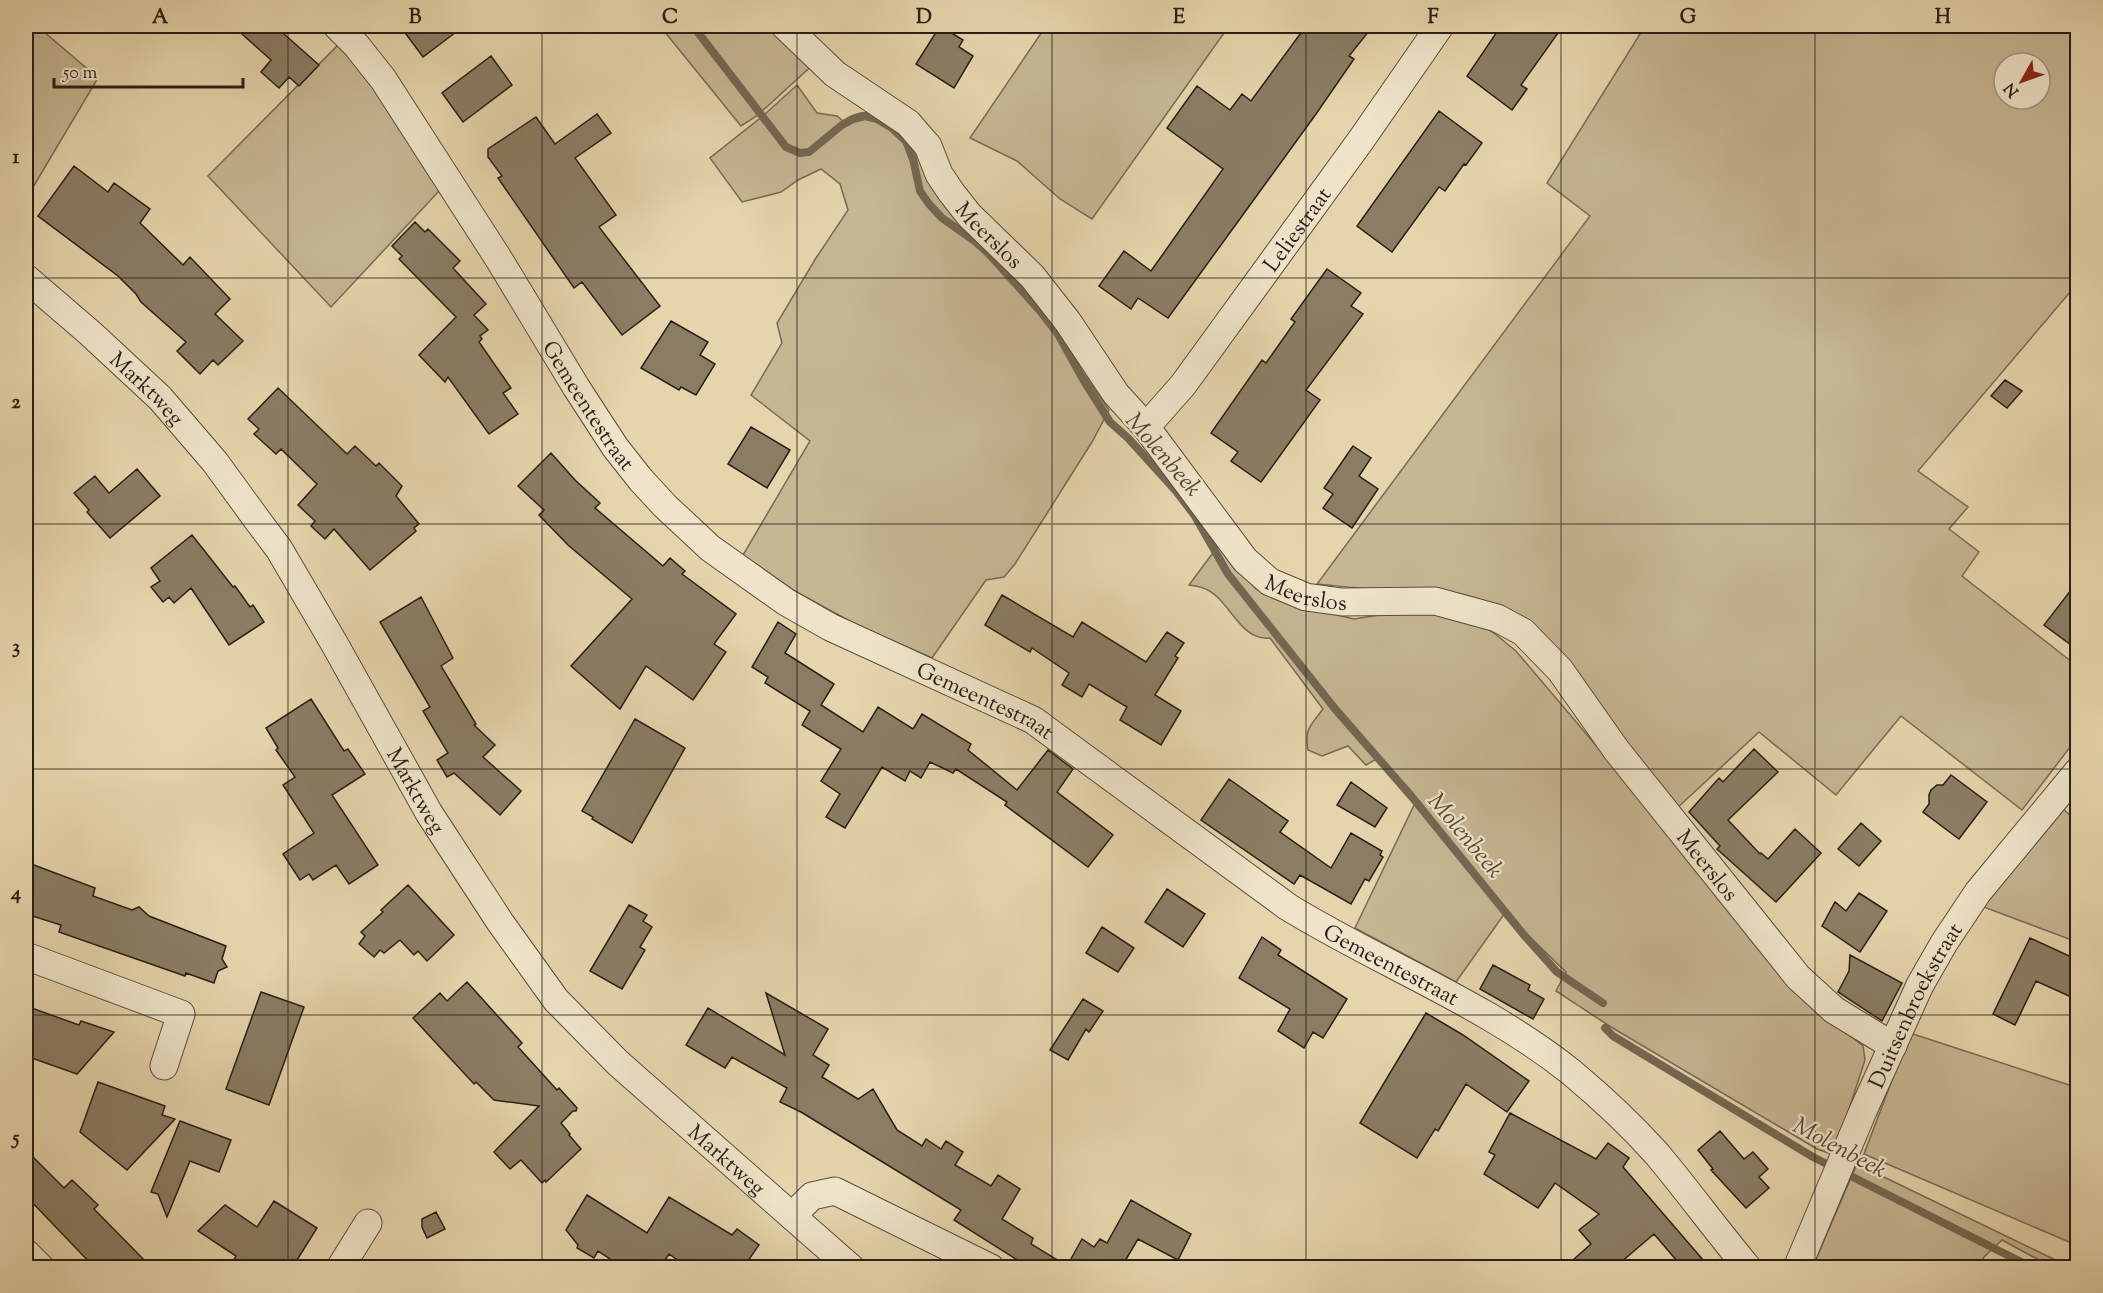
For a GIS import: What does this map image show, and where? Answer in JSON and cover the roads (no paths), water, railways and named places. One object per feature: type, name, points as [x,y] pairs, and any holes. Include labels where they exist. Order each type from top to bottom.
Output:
[{"type":"street","name":"Gemeentestraat","points":[[338,26],[356,45],[389,89],[500,261],[615,447],[640,480],[664,506],[711,548],[767,589],[830,627],[1032,720],[1288,907],[1533,1044],[1589,1088],[1648,1145],[1748,1268]]},
{"type":"street","name":"Meerslos","points":[[785,26],[835,74],[915,130],[928,146],[939,174],[969,215],[1032,276],[1068,322],[1116,394],[1146,427],[1245,560],[1270,582],[1306,597],[1328,602],[1435,601],[1497,618],[1523,632],[1560,670],[1617,751],[1798,977],[1834,1010],[1893,1046]]},
{"type":"street","name":"Leliestraat","points":[[1146,427],[1183,386],[1361,140],[1440,26]]},
{"type":"street","name":"Marktweg","points":[[26,278],[160,398],[215,462],[279,549],[429,813],[500,922],[556,1000],[618,1063],[851,1268]]},
{"type":"street","name":"Duitsenbroekstraat","points":[[1797,1268],[1838,1169],[1920,985],[1944,943],[1978,892],[2078,771]]},
{"type":"street","points":[[26,956],[181,1014],[164,1066]]},
{"type":"street","points":[[792,1216],[812,1196],[835,1191],[991,1268]]},
{"type":"street","points":[[340,1268],[368,1223]]},
{"type":"street","points":[[26,1253],[41,1268]]},
{"type":"waterway","name":"Molenbeek","points":[[693,26],[786,147],[800,153],[809,152],[842,125],[865,116],[877,119],[892,128],[906,141],[913,159],[920,191],[929,204],[942,218],[990,255],[1041,312],[1058,334],[1110,422],[1128,438],[1176,491],[1195,516],[1228,574],[1336,710],[1412,797],[1523,934],[1557,972],[1603,1003]]},
{"type":"waterway","name":"Molenbeek","points":[[1605,1028],[1613,1036],[1813,1157],[2033,1268]]}]
